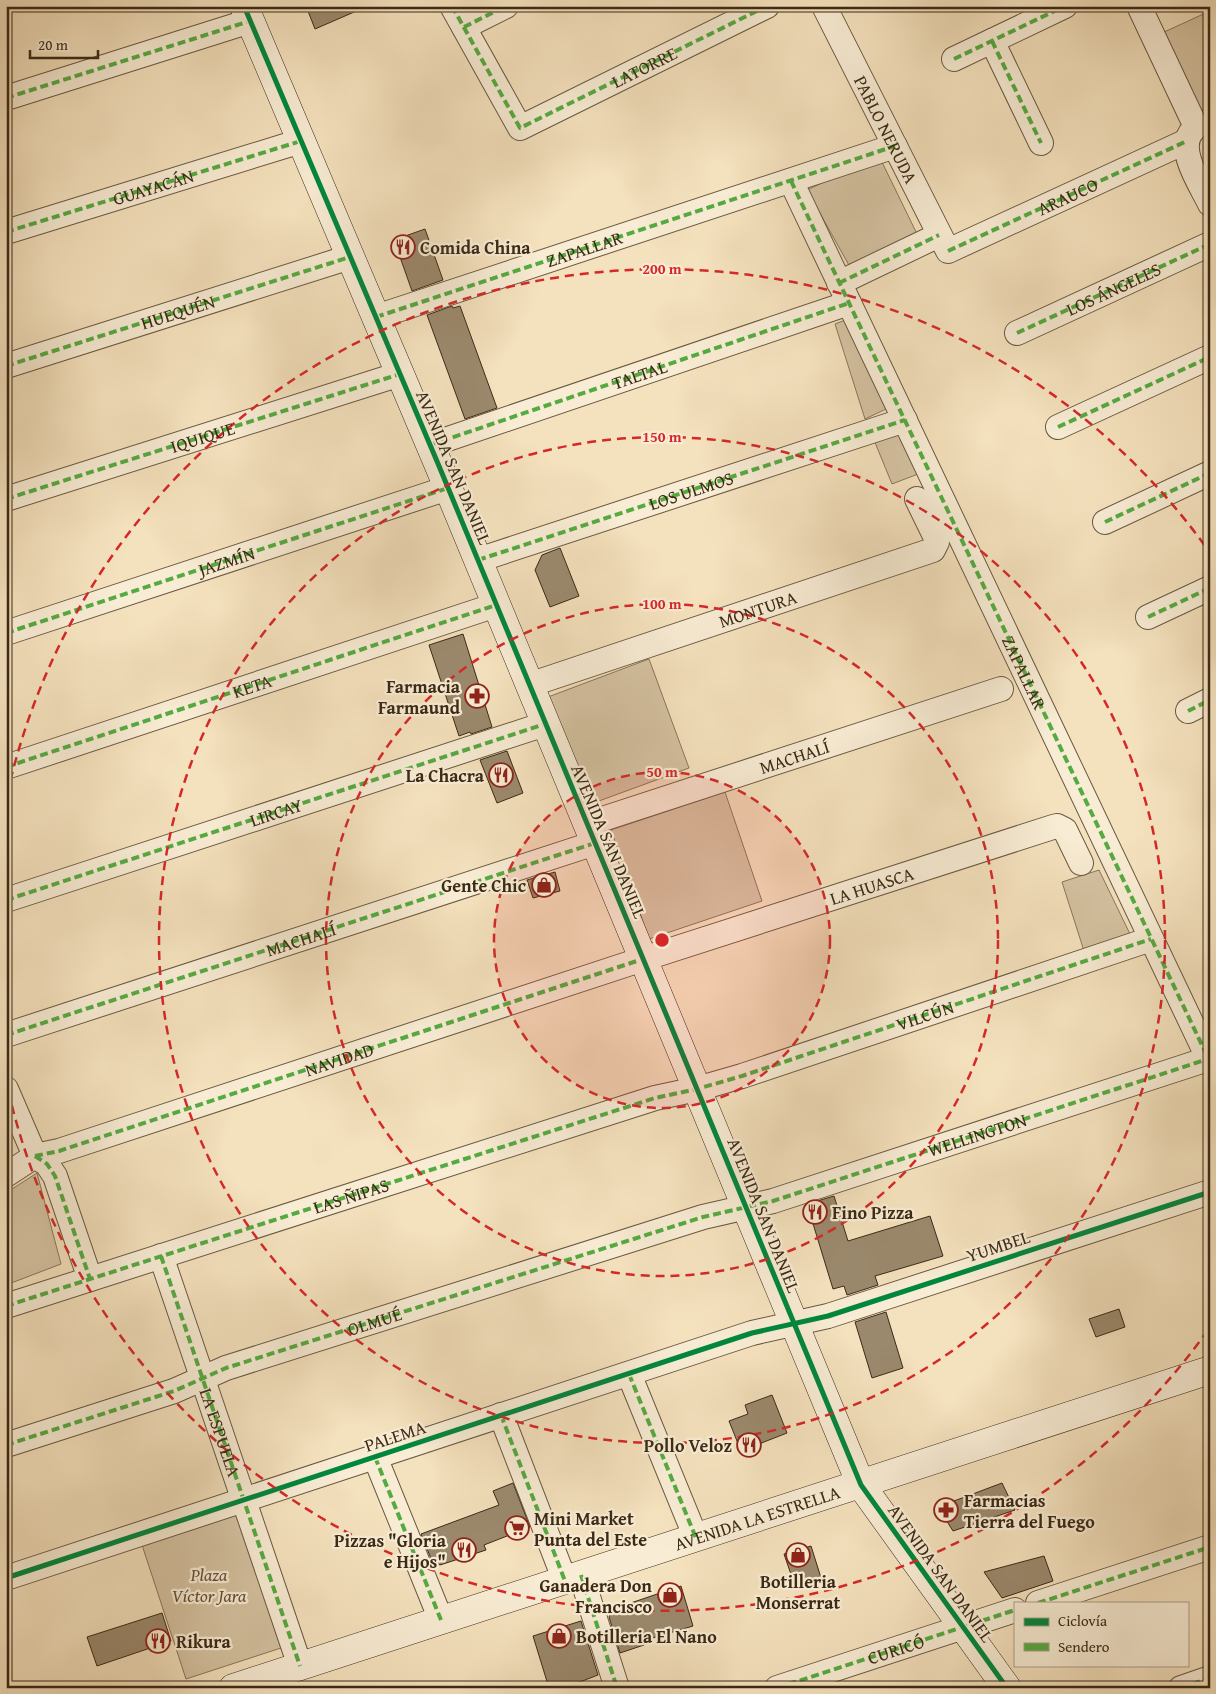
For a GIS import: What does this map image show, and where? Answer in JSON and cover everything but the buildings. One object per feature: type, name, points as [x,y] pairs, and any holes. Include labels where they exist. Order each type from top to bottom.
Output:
[{"type":"street","points":[[452,6],[464,27],[506,6]]},
{"type":"street","name":"LATORRE","points":[[464,27],[520,128],[767,6]]},
{"type":"street","name":"PABLO NERUDA","points":[[824,6],[944,243]]},
{"type":"street","points":[[954,59],[1065,6]]},
{"type":"street","points":[[1139,6],[1198,129],[1186,149],[1188,158],[1210,204]]},
{"type":"street","points":[[6,98],[247,14]]},
{"type":"street","name":"AVENIDA SAN DANIEL","points":[[247,14],[448,488],[793,1324],[861,1484],[1007,1688]]},
{"type":"street","points":[[992,41],[1041,143]]},
{"type":"street","name":"ARAUCO","points":[[944,243],[1198,129]]},
{"type":"street","name":"GUAYACÁN","points":[[6,232],[301,141]]},
{"type":"street","name":"ZAPALLAR","points":[[376,317],[895,146]]},
{"type":"street","name":"ZAPALLAR","points":[[791,181],[1209,1061]]},
{"type":"street","points":[[844,293],[944,243]]},
{"type":"street","name":"LOS ÁNGELES","points":[[1018,332],[1210,244]]},
{"type":"street","name":"HUEQUÉN","points":[[6,366],[350,257]]},
{"type":"street","name":"TALTAL","points":[[430,445],[844,293]]},
{"type":"street","points":[[1058,427],[1210,357]]},
{"type":"street","name":"IQUIQUE","points":[[6,499],[400,374]]},
{"type":"street","name":"LOS ULMOS","points":[[478,560],[905,420]]},
{"type":"street","points":[[1104,522],[1210,473]]},
{"type":"street","name":"JAZMÍN","points":[[6,633],[448,488]]},
{"type":"street","name":"MONTURA","points":[[529,685],[933,550],[938,542],[917,499]]},
{"type":"street","points":[[1148,617],[1210,588]]},
{"type":"street","name":"KETA","points":[[6,767],[496,605]]},
{"type":"street","name":"MACHALÍ","points":[[6,1035],[591,834],[1001,689]]},
{"type":"street","points":[[1188,711],[1210,700]]},
{"type":"street","name":"LIRCAY","points":[[6,900],[545,724]]},
{"type":"street","name":"LA HUASCA","points":[[643,959],[1057,826],[1065,830],[1081,863]]},
{"type":"street","name":"VILCÚN","points":[[697,1089],[742,1076],[1151,939]]},
{"type":"street","name":"NAVIDAD","points":[[35,1156],[59,1151],[643,959]]},
{"type":"street","name":"WELLINGTON","points":[[746,1207],[773,1201],[1209,1061]]},
{"type":"street","points":[[6,1089],[35,1156],[47,1164],[55,1176],[90,1279]]},
{"type":"street","name":"LAS ÑIPAS","points":[[6,1306],[655,1098],[697,1089]]},
{"type":"street","points":[[6,1175],[35,1156]]},
{"type":"street","name":"YUMBEL","points":[[793,1324],[828,1316],[1210,1192]]},
{"type":"street","name":"OLMUÉ","points":[[6,1445],[174,1391],[235,1365],[684,1223],[746,1207]]},
{"type":"street","name":"LA ESPUELA","points":[[160,1256],[243,1500],[288,1676]]},
{"type":"street","name":"PALEMA","points":[[6,1578],[752,1333],[793,1324]]},
{"type":"street","name":"AVENIDA LA ESTRELLA","points":[[233,1688],[288,1676],[441,1620],[861,1484],[1205,1368]]},
{"type":"street","points":[[629,1374],[696,1538]]},
{"type":"street","points":[[501,1415],[573,1578],[617,1688]]},
{"type":"street","points":[[375,1457],[441,1620]]},
{"type":"street","points":[[1041,1602],[1210,1547]]},
{"type":"street","name":"CURICÓ","points":[[777,1688],[1014,1610]]},
{"type":"street","points":[[1181,1688],[1210,1678]]},
{"type":"green space","points":[[1210,11],[1210,107],[1199,112],[1162,33]]},
{"type":"green space","points":[[879,156],[918,236],[850,267],[807,190]]},
{"type":"green space","points":[[848,319],[888,408],[865,419],[835,324]]},
{"type":"green space","points":[[901,430],[918,474],[892,484],[874,440]]},
{"type":"green space","points":[[649,659],[689,768],[588,805],[548,697]]},
{"type":"green space","points":[[725,792],[762,901],[649,939],[611,830]]},
{"type":"green space","points":[[1099,870],[1130,934],[1084,951],[1062,882]]},
{"type":"green space","points":[[37,1173],[61,1264],[6,1285],[6,1193]]},
{"type":"green space","name":"Plaza Víctor Jara","points":[[240,1513],[284,1647],[186,1679],[142,1545]]},
{"type":"marked path","points":[[452,6],[520,128],[767,6]]},
{"type":"marked path","points":[[464,27],[506,6]]},
{"type":"marked path","points":[[954,59],[1065,6]]},
{"type":"marked path","points":[[6,98],[250,21]]},
{"type":"marked path","points":[[992,41],[1041,143]]},
{"type":"marked path","points":[[6,232],[301,141]]},
{"type":"marked path","points":[[948,251],[1187,141]]},
{"type":"marked path","points":[[376,317],[895,146]]},
{"type":"marked path","points":[[791,181],[1210,1062]]},
{"type":"marked path","points":[[839,283],[939,235]]},
{"type":"marked path","points":[[1017,333],[1210,244]]},
{"type":"marked path","points":[[6,366],[350,257]]},
{"type":"marked path","points":[[430,445],[849,303]]},
{"type":"marked path","points":[[1058,427],[1210,357]]},
{"type":"marked path","points":[[6,499],[400,374]]},
{"type":"marked path","points":[[478,560],[905,420]]},
{"type":"marked path","points":[[1105,522],[1210,473]]},
{"type":"marked path","points":[[6,633],[448,488]]},
{"type":"marked path","points":[[1148,617],[1210,588]]},
{"type":"marked path","points":[[6,767],[496,605]]},
{"type":"marked path","points":[[1188,711],[1210,700]]},
{"type":"marked path","points":[[6,900],[545,724]]},
{"type":"marked path","points":[[6,1035],[595,843]]},
{"type":"marked path","points":[[6,1306],[655,1098],[697,1089],[742,1076],[1151,939]]},
{"type":"marked path","points":[[35,1156],[59,1151],[643,959]]},
{"type":"marked path","points":[[6,1445],[174,1391],[226,1368],[703,1217],[773,1201],[1208,1059]]},
{"type":"marked path","points":[[35,1156],[47,1164],[55,1176],[90,1279]]},
{"type":"marked path","points":[[161,1256],[300,1666]]},
{"type":"marked path","points":[[629,1374],[696,1538]]},
{"type":"marked path","points":[[501,1415],[565,1581]]},
{"type":"marked path","points":[[375,1457],[441,1620]]},
{"type":"marked path","points":[[1041,1602],[1210,1547]]},
{"type":"marked path","points":[[581,1575],[617,1688]]},
{"type":"marked path","points":[[777,1688],[1014,1610]]},
{"type":"marked path","points":[[1181,1688],[1210,1678]]},
{"type":"cycle path","points":[[244,6],[439,466],[861,1485],[1007,1688]]},
{"type":"cycle path","points":[[6,1578],[752,1333],[828,1316],[1210,1192]]},
{"type":"place","name":"Comida China","points":[[403,247]]},
{"type":"place","name":"Farmacia Farmaund","points":[[477,696]]},
{"type":"place","name":"La Chacra","points":[[501,775]]},
{"type":"place","name":"Gente Chic","points":[[544,885]]},
{"type":"place","name":"Fino Pizza","points":[[815,1212]]},
{"type":"place","name":"Pollo Veloz","points":[[749,1445]]},
{"type":"place","name":"Farmacias Tierra del Fuego","points":[[946,1510]]},
{"type":"place","name":"Mini Market Punta del Este","points":[[517,1528]]},
{"type":"place","name":"Pizzas \"Gloria e Hijos\"","points":[[464,1550]]},
{"type":"place","name":"Botilleria Monserrat","points":[[798,1555]]},
{"type":"place","name":"Ganadera Don Francisco","points":[[670,1595]]},
{"type":"place","name":"Botilleria El Nano","points":[[559,1636]]},
{"type":"place","name":"Rikura","points":[[158,1641]]}]
